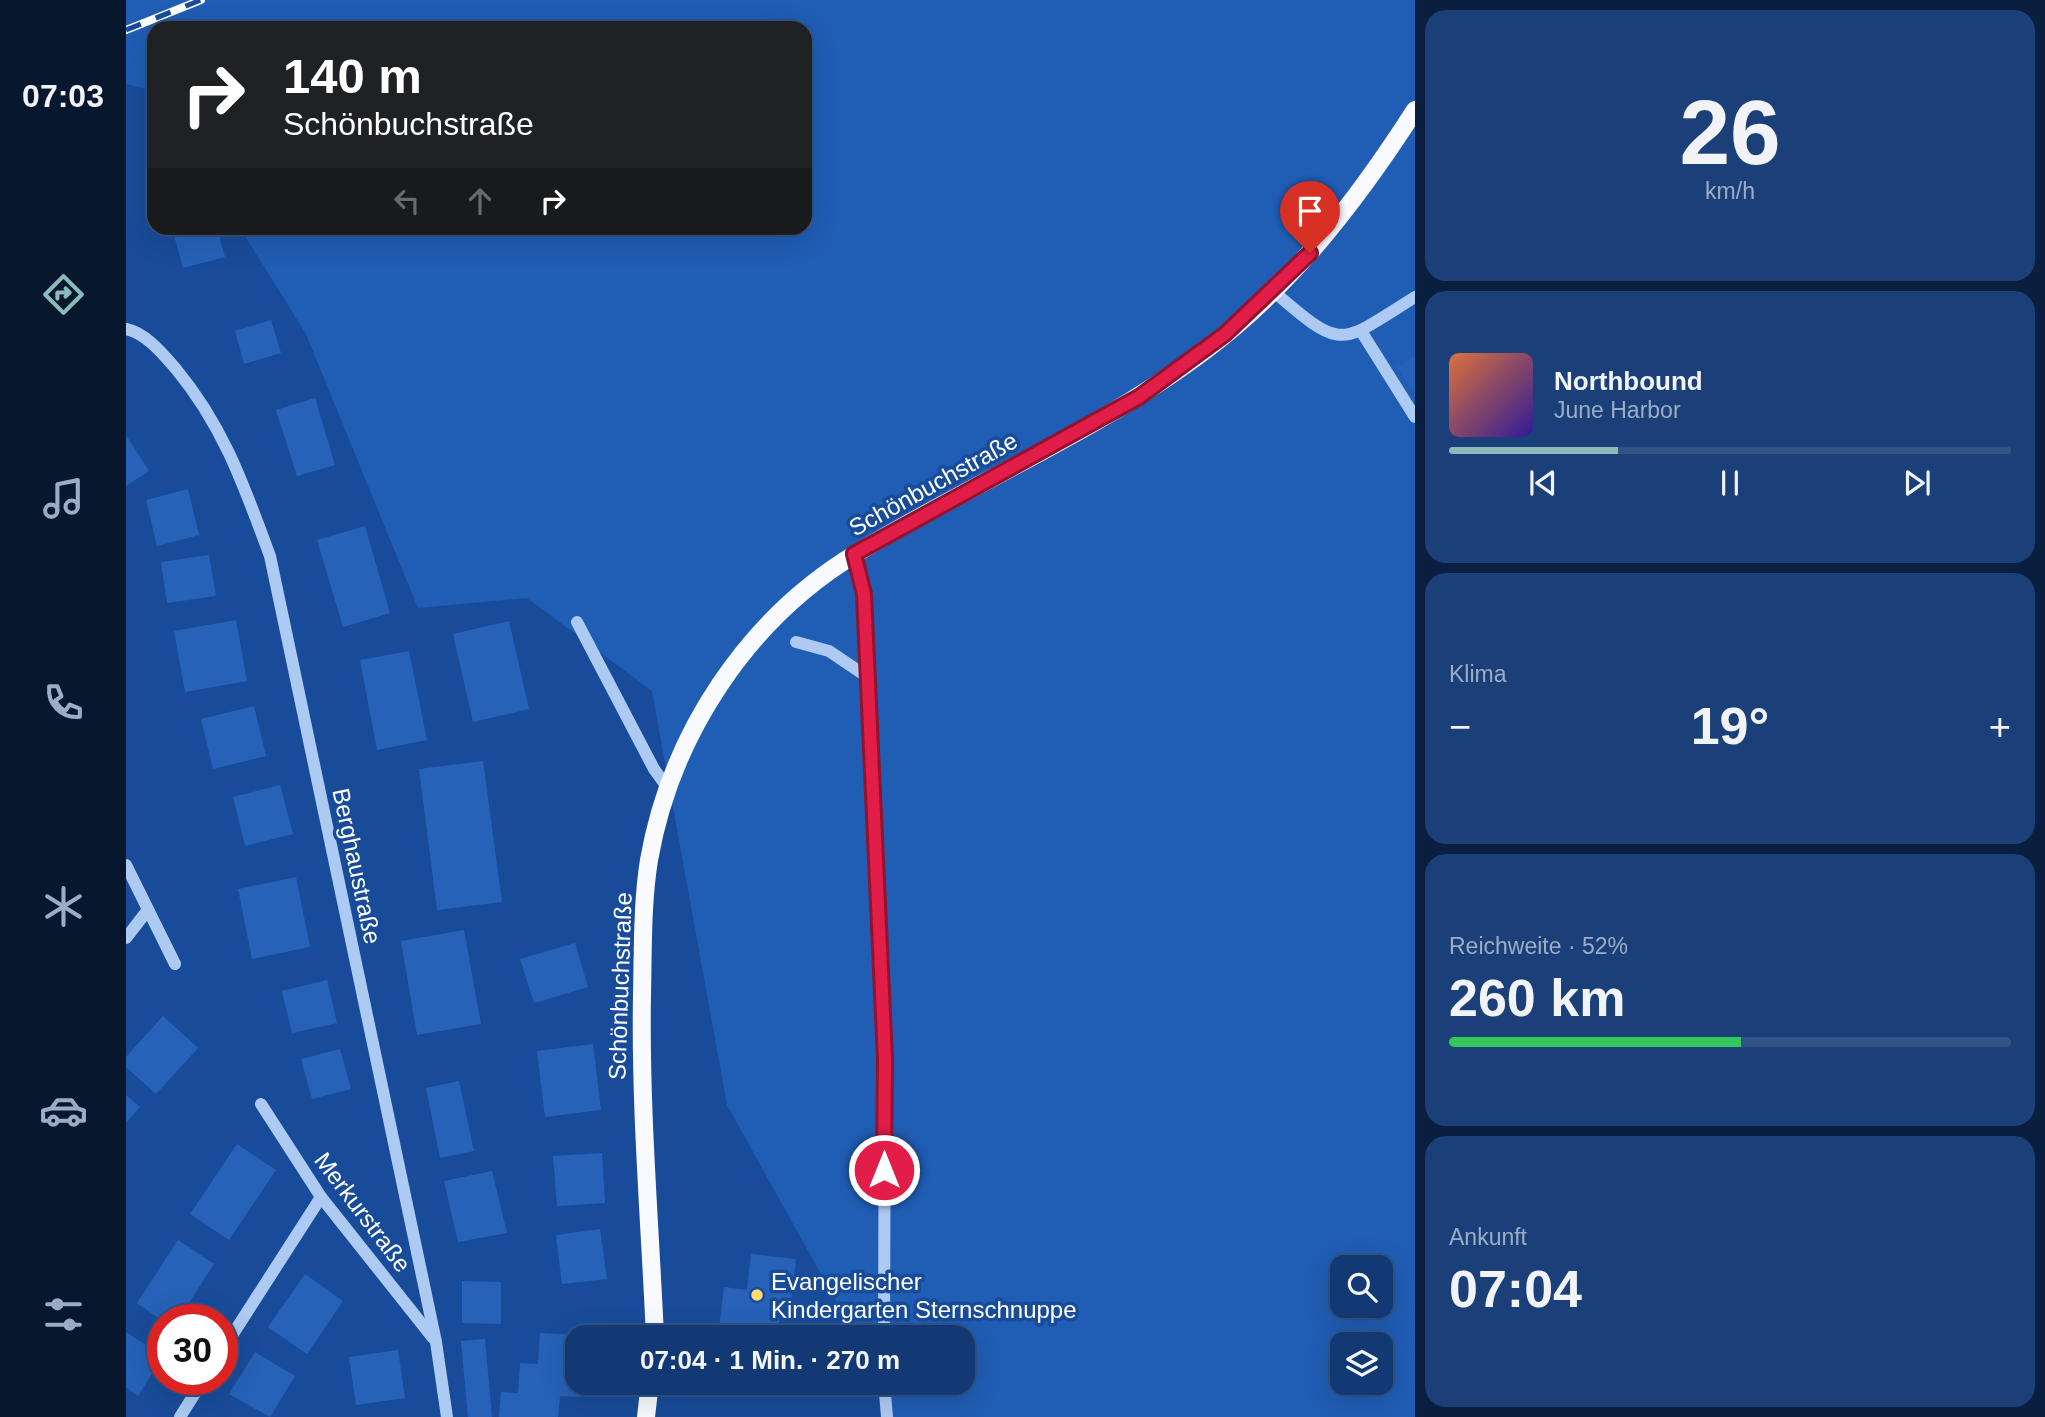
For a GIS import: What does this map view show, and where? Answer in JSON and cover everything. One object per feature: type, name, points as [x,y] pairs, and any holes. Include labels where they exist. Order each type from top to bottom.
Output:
[{"type":"main road","name":"Schönbuchstraße","points":[[654,1325],[641,1087],[643,926],[649,861],[667,788],[703,707],[726,674],[800,595],[854,554],[1139,397],[1208,348],[1273,291],[1342,214],[1415,110]]},
{"type":"main road","points":[[646,1417],[649,1395]]},
{"type":"street","points":[[1273,291],[1326,332],[1348,336],[1361,331],[1415,297]]},
{"type":"street","name":"Berghaustraße","points":[[126,329],[160,350],[205,405],[240,475],[270,556],[436,1342],[447,1417]]},
{"type":"street","points":[[1361,331],[1415,417]]},
{"type":"street","points":[[854,554],[864,594],[885,1059],[884,1325]]},
{"type":"street","points":[[578,622],[654,769],[667,788]]},
{"type":"street","points":[[796,642],[829,651],[866,676]]},
{"type":"street","points":[[126,865],[146,911],[175,964]]},
{"type":"street","points":[[126,938],[146,911]]},
{"type":"street","name":"Merkurstraße","points":[[261,1104],[321,1197],[436,1342]]},
{"type":"street","points":[[238,1326],[321,1197]]},
{"type":"street","points":[[180,1417],[194,1395]]},
{"type":"street","points":[[885,1395],[887,1417]]},
{"type":"shaded area","points":[[126,0],[1415,0],[1415,1417],[887,1417],[884,1395],[975,1395],[975,1325],[849,1325],[727,1105],[652,691],[527,598],[418,608],[306,334],[244,235],[812,235],[812,21],[147,21],[147,89],[126,84]]},
{"type":"building","points":[[174,235],[219,235],[225,257],[183,268]]},
{"type":"building","points":[[271,320],[281,353],[244,364],[235,331]]},
{"type":"building","points":[[1415,356],[1415,395],[1397,367]]},
{"type":"building","points":[[315,398],[335,465],[297,476],[276,410]]},
{"type":"building","points":[[126,435],[149,471],[126,486]]},
{"type":"building","points":[[188,489],[199,535],[157,546],[146,500]]},
{"type":"building","points":[[365,526],[390,613],[343,627],[317,540]]},
{"type":"building","points":[[209,555],[216,596],[167,603],[161,562]]},
{"type":"building","points":[[236,620],[247,681],[185,692],[174,631]]},
{"type":"building","points":[[509,621],[529,709],[473,722],[453,634]]},
{"type":"building","points":[[409,651],[427,740],[377,750],[360,660]]},
{"type":"building","points":[[254,706],[266,756],[213,769],[201,719]]},
{"type":"building","points":[[483,761],[502,902],[437,910],[419,769]]},
{"type":"building","points":[[280,785],[293,834],[245,846],[233,797]]},
{"type":"building","points":[[296,877],[310,947],[252,959],[238,889]]},
{"type":"building","points":[[464,930],[481,1024],[417,1035],[401,941]]},
{"type":"building","points":[[575,943],[588,987],[534,1003],[520,959]]},
{"type":"building","points":[[327,980],[337,1023],[292,1033],[282,991]]},
{"type":"building","points":[[163,1016],[198,1048],[156,1094],[126,1067],[126,1057]]},
{"type":"building","points":[[593,1044],[601,1110],[545,1117],[537,1051]]},
{"type":"building","points":[[340,1049],[351,1089],[312,1099],[301,1059]]},
{"type":"building","points":[[459,1081],[474,1151],[440,1158],[426,1088]]},
{"type":"building","points":[[126,1095],[140,1107],[126,1123]]},
{"type":"building","points":[[237,1144],[276,1170],[229,1240],[190,1214]]},
{"type":"building","points":[[602,1153],[605,1203],[557,1206],[553,1156]]},
{"type":"building","points":[[492,1171],[507,1233],[458,1242],[444,1181]]},
{"type":"building","points":[[600,1229],[607,1279],[562,1284],[556,1235]]},
{"type":"building","points":[[178,1240],[214,1264],[188,1304],[147,1304],[147,1310],[137,1303]]},
{"type":"building","name":"Evangelischer Kindergarten Sternschnuppe","points":[[751,1254],[796,1259],[791,1302],[782,1301],[779,1325],[719,1325],[724,1287],[747,1290]]},
{"type":"building","points":[[305,1274],[343,1301],[307,1354],[268,1327]]},
{"type":"building","points":[[462,1281],[501,1282],[501,1324],[462,1323]]},
{"type":"building","points":[[126,1332],[147,1346],[147,1382],[138,1396],[126,1387]]},
{"type":"building","points":[[540,1333],[565,1334],[565,1395],[581,1397],[560,1396],[558,1417],[499,1417],[501,1392],[518,1393],[520,1363],[538,1364]]},
{"type":"building","points":[[485,1339],[492,1417],[468,1417],[461,1341]]},
{"type":"building","points":[[398,1350],[405,1398],[356,1405],[349,1357]]},
{"type":"building","points":[[255,1352],[295,1376],[270,1417],[231,1395],[238,1395],[238,1379]]},
{"type":"railway","points":[[148,21],[201,0]]},
{"type":"railway","points":[[126,30],[147,22]]},
{"type":"place","name":"Evangelischer Kindergarten Sternschnuppe","points":[[757,1295]]},
{"type":"route","points":[[884,1170],[885,1059],[864,594],[854,554],[1033,458],[1139,397],[1242,320],[1310,253]]}]
